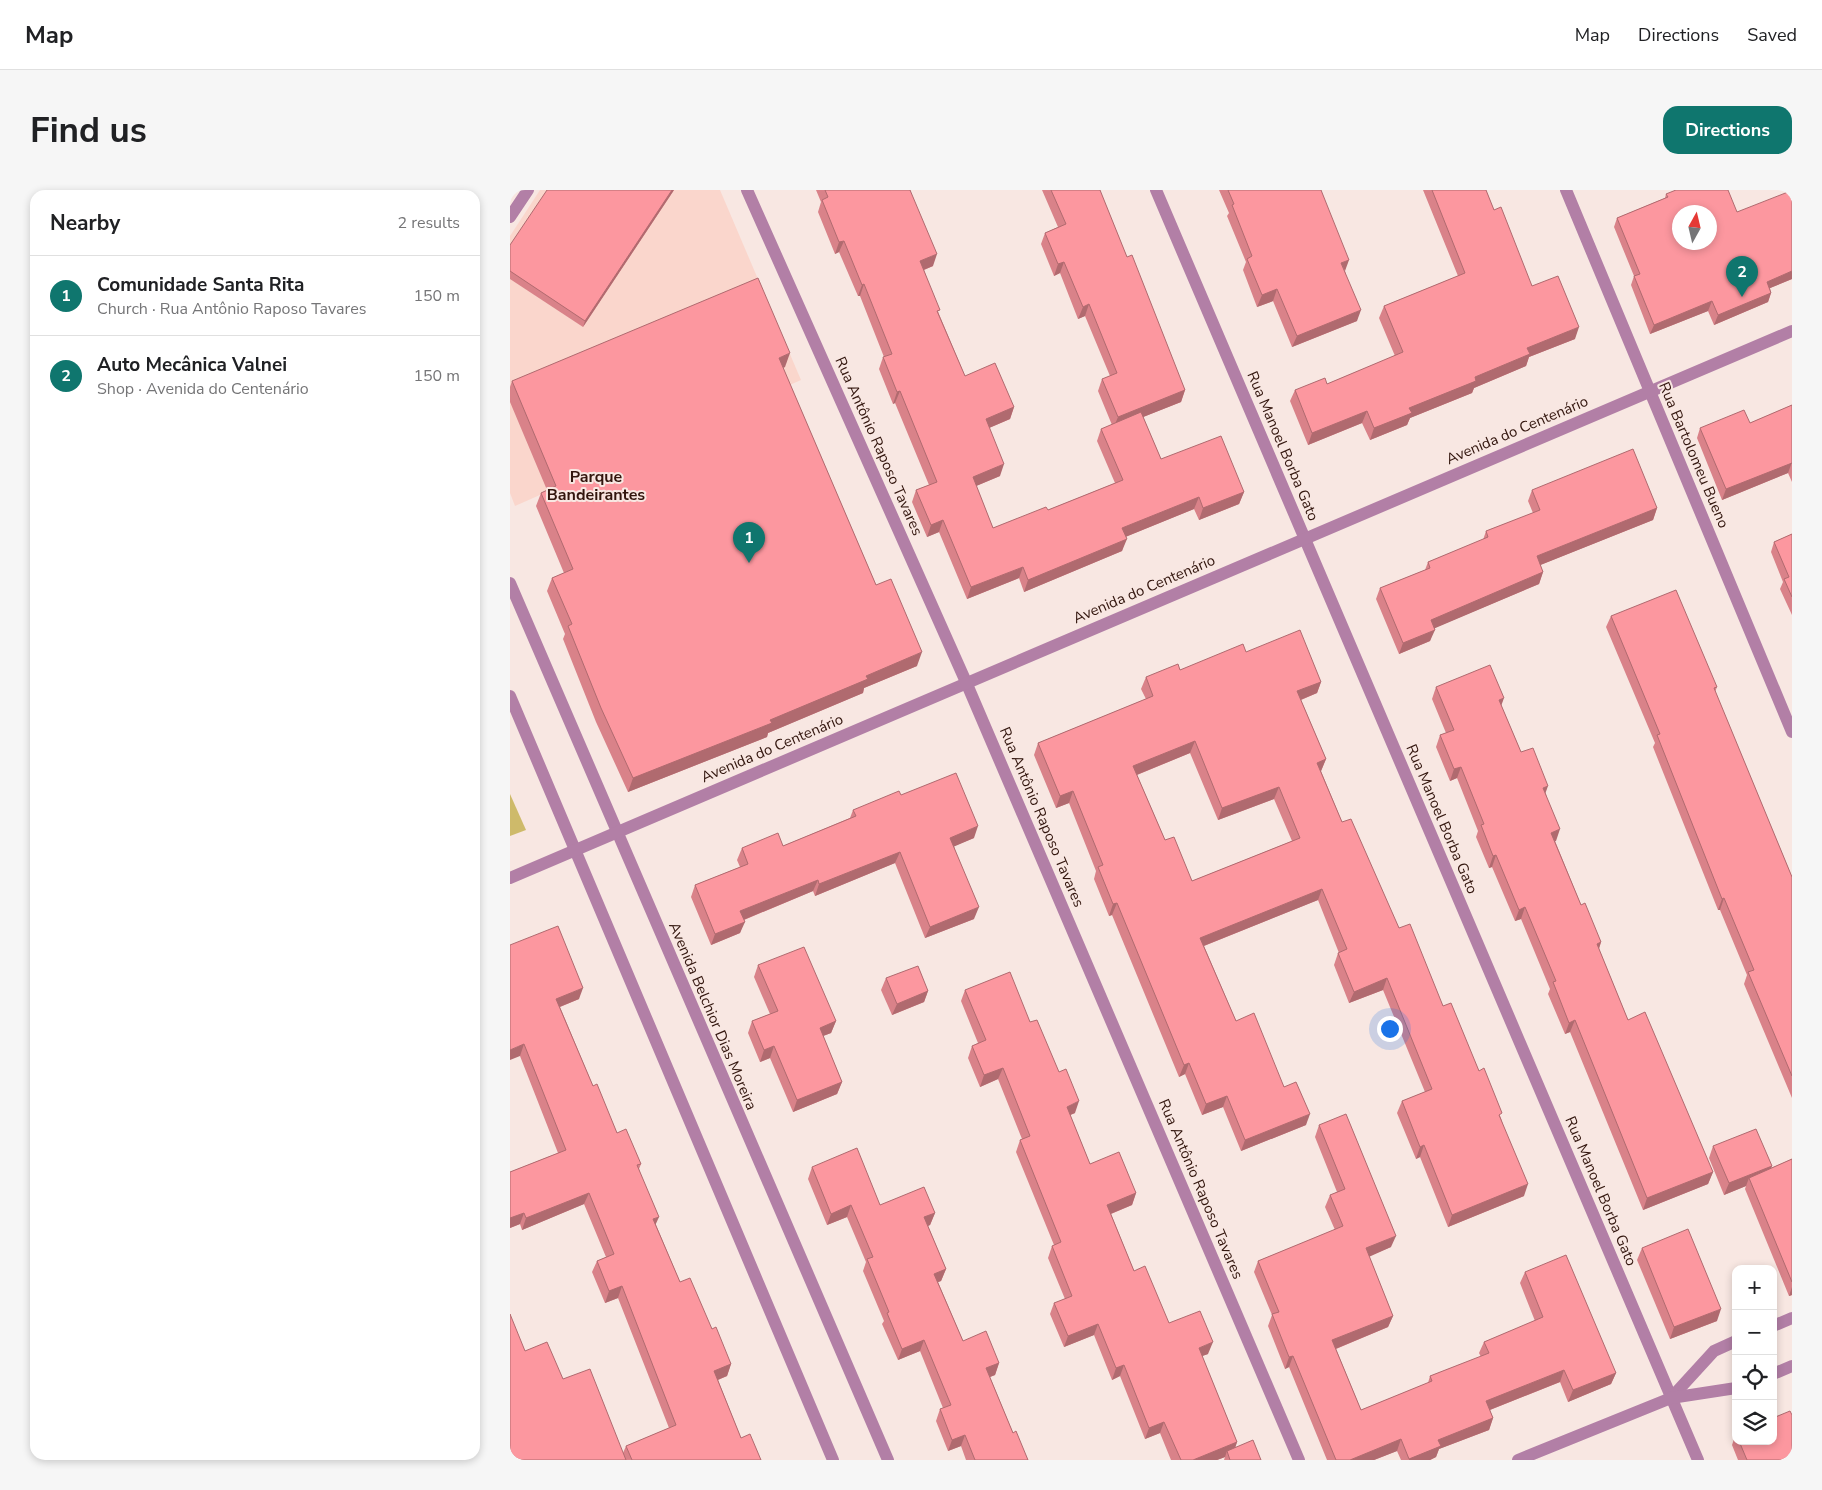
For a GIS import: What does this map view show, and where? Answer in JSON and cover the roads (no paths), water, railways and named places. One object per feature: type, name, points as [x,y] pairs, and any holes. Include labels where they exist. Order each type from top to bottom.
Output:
[{"type":"street","points":[[510,217],[528,190]]},
{"type":"street","name":"Rua Antônio Raposo Tavares","points":[[747,190],[966,682],[1299,1460]]},
{"type":"street","name":"Rua Manoel Borba Gato","points":[[1156,190],[1698,1460]]},
{"type":"street","name":"Rua Bartolomeu Bueno","points":[[1566,190],[1792,732]]},
{"type":"street","name":"Avenida do Centenário","points":[[510,878],[1792,330]]},
{"type":"street","name":"Avenida Belchior Dias Moreira","points":[[510,583],[616,833],[888,1460]]},
{"type":"street","points":[[510,696],[833,1460]]},
{"type":"street","points":[[1777,1324],[1792,1318]]},
{"type":"street","points":[[1671,1398],[1714,1350],[1732,1343]]},
{"type":"street","points":[[1777,1372],[1792,1366]]},
{"type":"street","points":[[1518,1460],[1671,1398],[1732,1389]]},
{"type":"place","name":"Auto Mecânica Valnei","points":[[1742,297]]},
{"type":"place","name":"Comunidade Santa Rita","points":[[749,563]]},
{"type":"district","name":"Parque Bandeirantes","points":[[596,485]]}]
